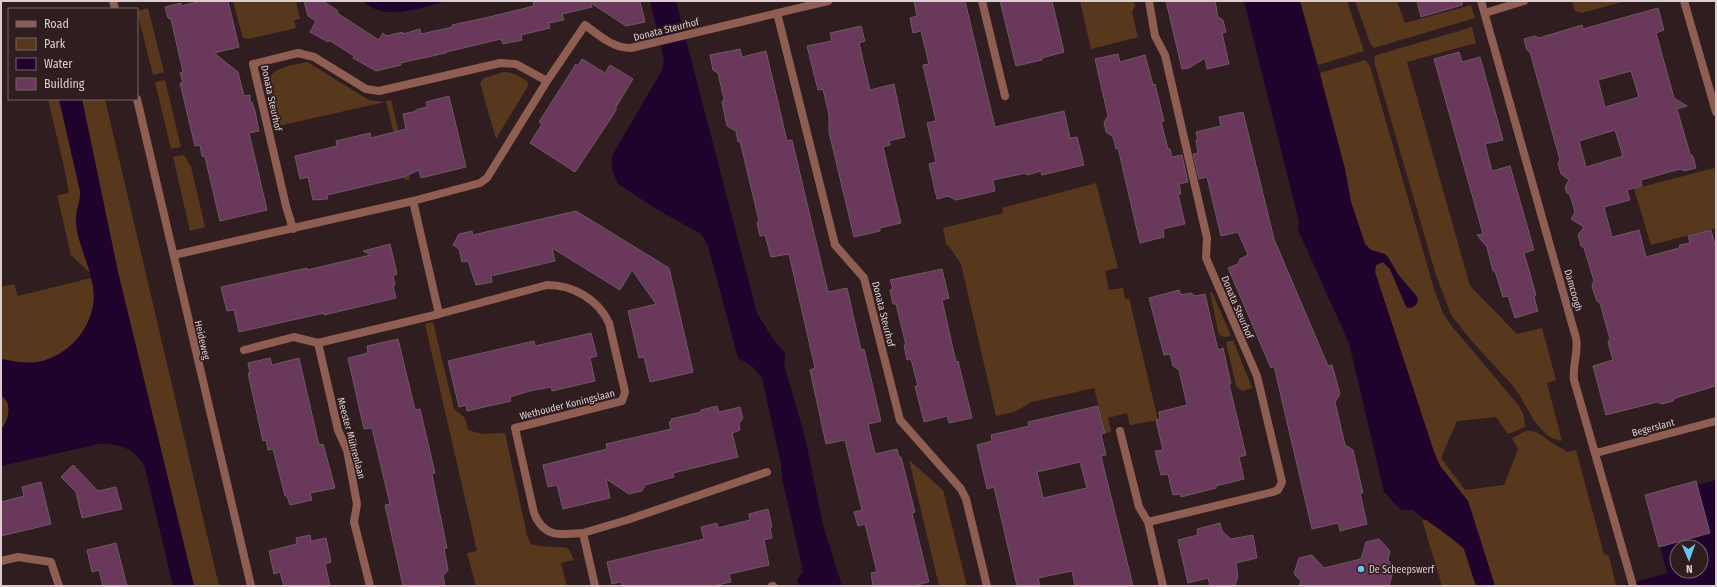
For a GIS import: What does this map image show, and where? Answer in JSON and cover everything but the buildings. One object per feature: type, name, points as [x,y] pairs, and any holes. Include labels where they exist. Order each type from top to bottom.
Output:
[{"type":"street","name":"Donata Steurhof","points":[[174,255],[413,201],[468,188],[480,183],[487,178],[546,81],[584,25],[613,45],[621,48],[631,48],[828,1]]},
{"type":"street","points":[[982,1],[1005,96]]},
{"type":"street","name":"Donata Steurhof","points":[[1148,522],[1273,492],[1278,490],[1282,482],[1257,376],[1206,258],[1207,238],[1204,222],[1165,55],[1155,36],[1149,1]]},
{"type":"street","name":"Damcoogh","points":[[1482,1],[1578,345],[1573,368],[1574,380],[1632,583]]},
{"type":"street","points":[[1485,13],[1524,1]]},
{"type":"street","points":[[1684,1],[1716,112]]},
{"type":"street","name":"Donata Steurhof","points":[[777,13],[835,245],[864,278],[900,420],[961,489],[966,499],[987,586]]},
{"type":"street","name":"Donata Steurhof","points":[[293,229],[286,206],[253,64],[298,53],[314,57],[366,89],[379,91],[500,63],[516,64],[546,81]]},
{"type":"street","name":"Heideweg","points":[[137,100],[251,586]]},
{"type":"street","points":[[244,350],[294,337],[318,343],[439,314],[413,201]]},
{"type":"street","name":"Wethouder Koningslaan","points":[[439,314],[547,285],[562,285],[574,289],[596,304],[605,315],[609,323],[625,392],[622,401],[515,428],[532,506],[538,523],[548,531],[561,535],[583,533],[627,520],[767,472]]},
{"type":"street","name":"Meester Mührenlaan","points":[[318,343],[338,430],[347,450],[357,504],[354,522],[370,586]]},
{"type":"street","name":"Begerslant","points":[[1596,453],[1716,421]]},
{"type":"street","points":[[1120,431],[1139,508],[1148,522],[1163,586]]},
{"type":"street","points":[[583,533],[594,586]]},
{"type":"street","points":[[1,561],[18,557],[51,562],[59,586]]},
{"type":"green space","points":[[233,1],[296,1],[300,19],[294,20],[296,28],[249,39],[243,38]]},
{"type":"green space","points":[[1080,1],[1134,1],[1135,6],[1132,12],[1138,37],[1091,49]]},
{"type":"green space","points":[[1300,1],[1347,1],[1364,51],[1318,65]]},
{"type":"green space","points":[[1355,1],[1397,1],[1405,23],[1471,5],[1475,18],[1374,48],[1370,43]]},
{"type":"green space","points":[[1572,1],[1625,1],[1582,13],[1575,11]]},
{"type":"green space","points":[[148,8],[164,72],[153,75],[138,11]]},
{"type":"green space","points":[[1472,27],[1476,43],[1407,62],[1470,286],[1517,334],[1542,328],[1556,380],[1547,383],[1562,441],[1547,435],[1535,422],[1512,385],[1470,339],[1451,315],[1436,275],[1375,65],[1374,57],[1377,55]]},
{"type":"green space","points":[[1365,60],[1370,66],[1434,289],[1443,313],[1450,324],[1519,406],[1524,416],[1525,427],[1508,434],[1496,417],[1457,421],[1441,458],[1465,490],[1504,485],[1518,449],[1512,438],[1525,432],[1536,432],[1564,449],[1566,452],[1576,450],[1604,554],[1609,556],[1616,586],[1495,586],[1468,501],[1440,466],[1434,452],[1375,272],[1376,265],[1383,262],[1390,269],[1405,305],[1412,308],[1417,303],[1417,296],[1380,253],[1371,250],[1365,244],[1351,202],[1345,169],[1320,73]]},
{"type":"green space","points":[[307,62],[369,100],[385,102],[278,126],[267,85],[269,79],[277,70]]},
{"type":"green space","points":[[504,72],[520,77],[528,82],[528,86],[496,139],[480,83],[484,78]]},
{"type":"green space","points":[[165,80],[181,147],[171,149],[155,82]]},
{"type":"green space","points":[[48,100],[59,100],[80,191],[76,217],[78,230],[90,273],[71,255],[57,195],[69,193]]},
{"type":"green space","points":[[82,100],[105,100],[219,586],[194,586],[118,272]]},
{"type":"green space","points":[[391,100],[410,179],[405,180],[386,101]]},
{"type":"green space","points":[[184,155],[191,167],[205,227],[190,231],[173,157]]},
{"type":"green space","points":[[1714,168],[1716,176],[1716,228],[1651,245],[1634,189]]},
{"type":"green space","points":[[1096,183],[1118,268],[1105,271],[1109,290],[1123,288],[1125,299],[1129,298],[1158,420],[1130,425],[1127,413],[1108,418],[1111,432],[1106,433],[1094,388],[1032,402],[1014,412],[996,416],[961,264],[946,244],[943,228],[1003,213],[1002,208]]},
{"type":"green space","points":[[91,278],[94,300],[89,321],[76,340],[68,348],[48,359],[33,363],[1,359],[1,287],[14,284],[18,296]]},
{"type":"green space","points":[[1212,292],[1231,336],[1225,337],[1219,335],[1210,293]]},
{"type":"green space","points":[[433,322],[454,409],[465,418],[468,430],[482,434],[505,433],[527,535],[531,544],[568,548],[574,560],[561,563],[567,586],[476,586],[467,553],[477,551],[425,324]]},
{"type":"green space","points":[[1233,340],[1252,388],[1242,391],[1236,386],[1226,342]]},
{"type":"green space","points":[[1,395],[7,402],[9,409],[7,420],[1,429]]},
{"type":"green space","points":[[909,460],[943,490],[967,586],[939,586]]},
{"type":"green space","points":[[1422,520],[1428,520],[1464,549],[1476,586],[1442,586]]},
{"type":"water","points":[[363,1],[447,1],[404,12],[392,12],[372,8]]},
{"type":"water","points":[[650,1],[676,1],[757,313],[773,339],[785,353],[784,364],[805,437],[823,525],[842,586],[799,586],[797,580],[803,571],[782,478],[781,464],[762,378],[753,367],[738,358],[708,246],[701,234],[658,210],[618,184],[612,170],[612,156],[662,70],[664,60]]},
{"type":"water","points":[[1244,1],[1300,1],[1345,169],[1351,202],[1365,244],[1371,250],[1385,254],[1388,257],[1399,276],[1418,299],[1415,306],[1407,308],[1390,269],[1383,262],[1376,265],[1375,272],[1434,452],[1440,466],[1468,501],[1495,586],[1476,586],[1464,549],[1456,541],[1412,510],[1401,510],[1384,492],[1349,343],[1298,230],[1299,222]]},
{"type":"water","points":[[59,100],[82,100],[118,272],[194,586],[173,586],[145,468],[137,456],[126,448],[114,445],[99,444],[1,466],[1,429],[7,420],[9,409],[7,402],[1,395],[1,359],[32,363],[49,359],[61,353],[80,335],[92,312],[94,299],[93,286],[79,240],[76,224],[80,191]]},
{"type":"water","points":[[1716,480],[1716,586],[1622,586],[1667,573],[1660,546],[1697,485]]},
{"type":"place","name":"De Scheepswerf","points":[[1361,569]]}]
